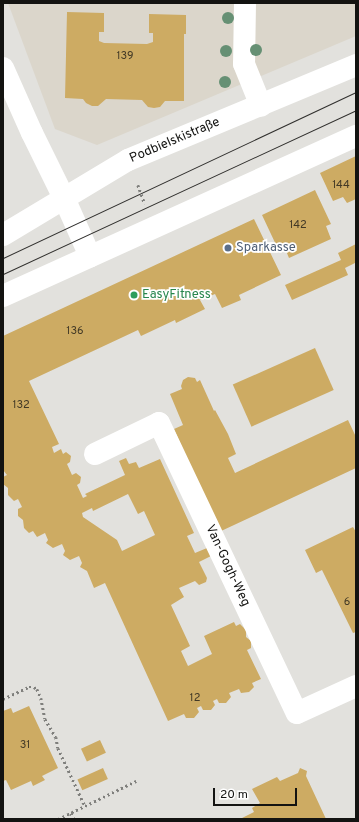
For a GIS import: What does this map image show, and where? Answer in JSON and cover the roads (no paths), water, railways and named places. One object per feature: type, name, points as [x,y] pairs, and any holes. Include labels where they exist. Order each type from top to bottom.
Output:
[{"type":"main road","points":[[245,3],[244,64],[260,106]]},
{"type":"main road","name":"Podbielskistraße","points":[[3,235],[128,160],[356,65]]},
{"type":"main road","points":[[3,68],[90,256]]},
{"type":"main road","points":[[3,296],[356,136]]},
{"type":"main road","name":"Van-Gogh-Weg","points":[[95,454],[159,423],[297,714],[356,686]]},
{"type":"tram line","points":[[3,258],[356,92]]},
{"type":"tram line","points":[[3,274],[356,110]]},
{"type":"place","name":"Sparkasse","points":[[228,248]]},
{"type":"place","name":"EasyFitness","points":[[134,295]]}]
